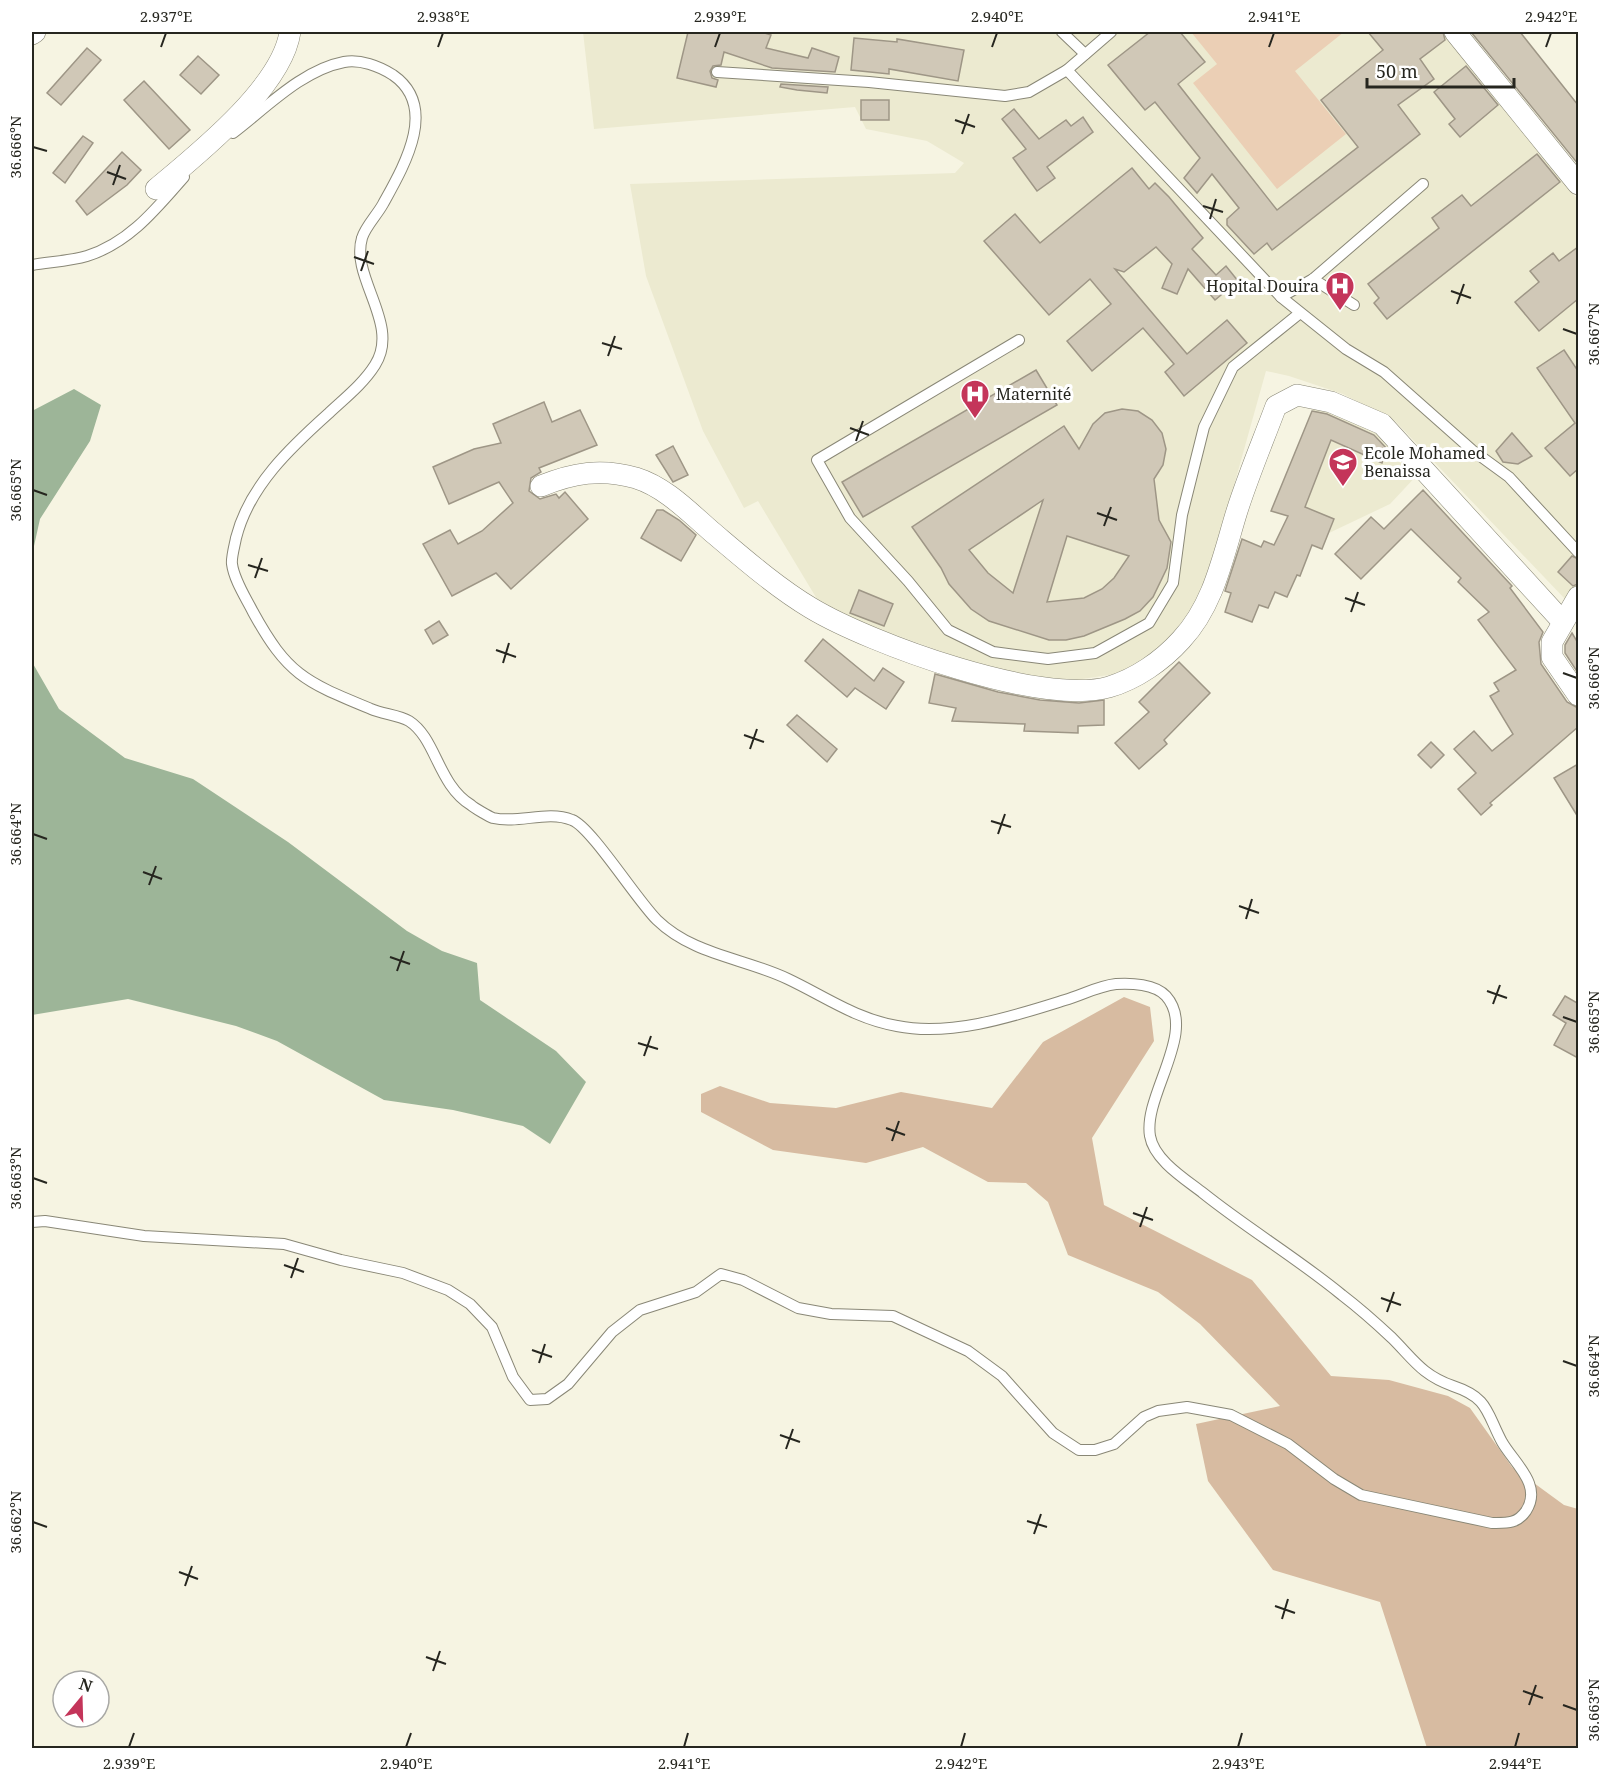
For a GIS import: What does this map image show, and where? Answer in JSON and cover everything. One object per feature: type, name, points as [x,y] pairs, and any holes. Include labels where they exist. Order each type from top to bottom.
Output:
[{"type":"street","points":[[156,189],[212,143],[270,78],[289,40],[290,32]]},
{"type":"street","points":[[1455,32],[1578,184]]},
{"type":"street","points":[[541,486],[570,474],[606,473],[637,479],[670,496],[750,563],[811,608],[857,632],[931,659],[1057,691],[1108,687],[1151,668],[1182,639],[1203,610],[1221,569],[1237,510],[1276,406],[1297,395],[1331,402],[1382,424],[1562,621]]},
{"type":"street","points":[[1578,597],[1562,621],[1552,642],[1552,657],[1578,696]]},
{"type":"lane","points":[[1062,32],[1085,54]]},
{"type":"lane","points":[[717,72],[869,81],[1005,96],[1029,92],[1067,70],[1111,32]]},
{"type":"lane","points":[[32,265],[87,256],[121,240],[150,216],[192,167],[314,72],[351,60],[384,69],[410,88],[418,119],[409,148],[383,204],[361,240],[363,268],[380,318],[383,350],[373,370],[306,433],[264,481],[240,521],[231,561],[243,593],[274,649],[302,679],[379,712],[409,721],[423,737],[457,797],[492,818],[545,816],[568,818],[588,829],[600,850],[660,922],[692,946],[762,968],[867,1020],[909,1029],[954,1027],[1068,999],[1117,984],[1148,986],[1166,996],[1173,1011],[1176,1030],[1172,1054],[1152,1107],[1150,1138],[1160,1156],[1215,1203],[1340,1292],[1391,1338],[1422,1372],[1470,1390],[1489,1409],[1504,1446],[1530,1481],[1532,1501],[1522,1518],[1510,1523],[1492,1523],[1361,1495],[1334,1479],[1288,1444],[1230,1415],[1187,1407],[1158,1411],[1144,1417],[1114,1444],[1095,1450],[1079,1450],[1053,1433],[1002,1376],[968,1351],[893,1316],[831,1314],[798,1308],[743,1280],[721,1275],[696,1292],[639,1310],[612,1332],[568,1384],[547,1399],[530,1400],[513,1377],[492,1327],[470,1304],[448,1290],[403,1273],[341,1260],[284,1244],[144,1236],[45,1221],[32,1222]]},
{"type":"lane","points":[[1067,70],[1281,297],[1346,349],[1384,372],[1472,450],[1509,477],[1578,552]]},
{"type":"lane","points":[[1281,297],[1313,279],[1423,184]]},
{"type":"lane","points":[[1313,279],[1354,305]]},
{"type":"lane","points":[[1019,340],[817,460],[850,518],[908,581],[948,630],[993,652],[1048,659],[1095,653],[1149,623],[1173,583],[1182,515],[1204,427],[1233,367],[1300,313]]},
{"type":"shaded area","points":[[583,32],[1442,32],[1578,200],[1578,588],[1565,599],[1395,421],[1343,394],[1266,371],[1207,582],[1192,616],[1148,659],[1115,674],[1076,680],[1037,679],[993,670],[823,609],[758,501],[744,508],[703,431],[646,276],[630,184],[955,173],[964,163],[927,141],[866,129],[855,107],[594,129]]},
{"type":"shaded area","points":[[1191,32],[1344,32],[1295,71],[1346,134],[1277,189],[1193,83],[1217,64]]},
{"type":"shaded area","points":[[74,389],[101,405],[90,441],[40,519],[32,555],[32,411]]},
{"type":"shaded area","name":"Ecole Mohamed Benaissa","points":[[1315,406],[1391,438],[1385,454],[1419,473],[1390,504],[1329,533],[1322,549],[1280,532],[1288,517],[1271,511]]},
{"type":"shaded area","points":[[32,662],[59,709],[125,758],[193,779],[288,842],[407,931],[442,951],[477,963],[480,1000],[556,1051],[586,1082],[550,1144],[523,1126],[453,1110],[384,1100],[277,1041],[236,1026],[128,999],[32,1015]]},
{"type":"shaded area","points":[[1124,997],[1150,1007],[1154,1041],[1092,1138],[1104,1205],[1252,1280],[1331,1376],[1389,1380],[1448,1396],[1470,1408],[1512,1467],[1564,1505],[1578,1509],[1578,1748],[1427,1748],[1380,1602],[1273,1570],[1208,1481],[1196,1424],[1280,1406],[1200,1324],[1158,1292],[1068,1255],[1048,1202],[1026,1183],[988,1182],[923,1147],[866,1163],[773,1150],[701,1112],[701,1094],[720,1086],[770,1103],[836,1108],[901,1092],[992,1108],[1043,1042]]},
{"type":"building","points":[[688,32],[761,32],[771,35],[766,48],[808,58],[812,48],[839,57],[835,72],[772,68],[724,52],[721,65],[713,66],[710,71],[712,78],[718,80],[716,87],[677,78]]},
{"type":"building","points":[[1150,32],[1180,32],[1205,62],[1178,84],[1277,210],[1358,147],[1321,100],[1383,50],[1368,32],[1443,32],[1445,40],[1420,59],[1434,79],[1398,105],[1420,134],[1272,250],[1267,243],[1254,254],[1227,225],[1227,219],[1239,208],[1212,174],[1197,193],[1184,178],[1200,158],[1155,102],[1145,110],[1108,65]]},
{"type":"building","points":[[1471,32],[1520,32],[1578,105],[1578,164]]},
{"type":"building","points":[[854,38],[897,42],[897,39],[964,50],[958,81],[889,69],[889,74],[851,70]]},
{"type":"building","points":[[87,48],[101,60],[61,105],[47,93]]},
{"type":"building","points":[[198,56],[219,75],[201,94],[180,75]]},
{"type":"building","points":[[1466,66],[1498,105],[1460,137],[1449,124],[1455,119],[1434,92]]},
{"type":"building","points":[[144,81],[190,130],[169,149],[124,100]]},
{"type":"building","points":[[781,84],[828,87],[827,93],[780,87]]},
{"type":"building","points":[[861,100],[889,100],[889,120],[861,120]]},
{"type":"building","points":[[1014,109],[1039,139],[1066,120],[1071,126],[1083,117],[1093,132],[1047,167],[1055,178],[1037,191],[1013,158],[1026,149],[1002,119]]},
{"type":"building","points":[[83,136],[93,143],[65,183],[53,173]]},
{"type":"building","points":[[122,152],[141,170],[127,185],[87,215],[76,201]]},
{"type":"building","points":[[1537,154],[1560,182],[1387,319],[1374,303],[1379,298],[1368,284],[1439,228],[1432,218],[1462,195],[1471,206]]},
{"type":"building","points":[[1132,168],[1149,189],[1155,183],[1203,238],[1192,249],[1216,275],[1226,266],[1238,281],[1215,300],[1188,269],[1177,294],[1162,288],[1172,264],[1156,247],[1124,272],[1115,269],[1187,354],[1227,320],[1247,343],[1184,396],[1165,372],[1174,364],[1143,328],[1092,371],[1067,341],[1111,304],[1090,279],[1049,315],[984,241],[1015,214],[1040,243]]},
{"type":"building","points":[[1578,247],[1578,299],[1539,331],[1515,302],[1539,282],[1530,271],[1553,253],[1559,261]]},
{"type":"building","points":[[1564,350],[1578,371],[1578,469],[1570,476],[1545,448],[1575,423],[1537,368]]},
{"type":"building","points":[[1036,370],[1057,405],[863,517],[842,482]]},
{"type":"building","points":[[544,402],[552,422],[580,410],[597,445],[539,468],[541,472],[531,478],[529,491],[540,499],[556,494],[559,498],[565,492],[588,519],[511,589],[496,573],[452,596],[423,544],[450,530],[458,544],[482,531],[513,503],[499,482],[449,504],[433,467],[474,449],[501,443],[493,424]]},
{"type":"building","points":[[1122,409],[1138,411],[1152,420],[1162,433],[1166,449],[1163,465],[1154,479],[1159,520],[1171,542],[1167,568],[1153,597],[1140,611],[1125,619],[1084,636],[1066,640],[1049,640],[989,621],[971,609],[949,584],[941,568],[912,527],[1064,426],[1079,449],[1093,424],[1105,413]],"holes":[[[1043,500],[1013,593],[988,573],[969,550]],[[1067,536],[1129,556],[1114,578],[1102,589],[1084,598],[1047,602]]]},
{"type":"building","points":[[1312,411],[1327,414],[1374,435],[1387,449],[1382,463],[1331,440],[1305,507],[1334,519],[1322,549],[1312,545],[1300,576],[1297,575],[1287,597],[1275,592],[1268,608],[1259,605],[1252,622],[1225,612],[1231,593],[1225,591],[1242,539],[1261,547],[1264,541],[1274,545],[1288,516],[1271,511]]},
{"type":"building","points":[[1512,433],[1532,456],[1518,464],[1503,462],[1496,451]]},
{"type":"building","points":[[673,446],[688,475],[673,482],[656,455]]},
{"type":"building","points":[[1423,490],[1512,586],[1510,588],[1543,632],[1539,642],[1541,664],[1567,702],[1578,708],[1578,727],[1490,803],[1492,805],[1481,815],[1458,789],[1476,773],[1454,749],[1474,731],[1492,751],[1513,734],[1490,696],[1499,691],[1494,683],[1516,670],[1478,620],[1489,612],[1458,582],[1461,578],[1411,529],[1361,579],[1335,554],[1371,517],[1384,529]]},
{"type":"building","points":[[657,510],[663,510],[679,520],[696,535],[681,561],[641,538]]},
{"type":"building","points":[[1572,556],[1578,559],[1578,584],[1573,586],[1558,572]]},
{"type":"building","points":[[859,590],[893,604],[884,626],[850,613]]},
{"type":"building","points":[[439,621],[448,635],[433,644],[425,630]]},
{"type":"building","points":[[1572,633],[1578,643],[1578,673],[1565,653],[1565,645]]},
{"type":"building","points":[[823,639],[874,681],[883,668],[904,682],[886,709],[855,688],[847,697],[805,661]]},
{"type":"building","points":[[1179,662],[1210,693],[1164,740],[1167,744],[1139,769],[1115,743],[1149,712],[1139,702]]},
{"type":"building","points":[[935,674],[998,692],[1040,700],[1079,703],[1104,700],[1104,725],[1078,726],[1078,733],[1024,731],[1025,724],[952,721],[956,708],[929,703]]},
{"type":"building","points":[[797,715],[837,749],[827,762],[787,725]]},
{"type":"building","points":[[1431,742],[1444,755],[1431,768],[1418,755]]},
{"type":"building","points":[[1578,764],[1578,817],[1554,778]]},
{"type":"building","points":[[1565,996],[1577,1003],[1578,1000],[1578,1058],[1554,1045],[1566,1023],[1553,1015]]},
{"type":"place","name":"Hopital Douira","points":[[1340,312]]},
{"type":"place","name":"Maternité","points":[[975,420]]},
{"type":"place","name":"Ecole Mohamed Benaissa","points":[[1343,488]]}]
